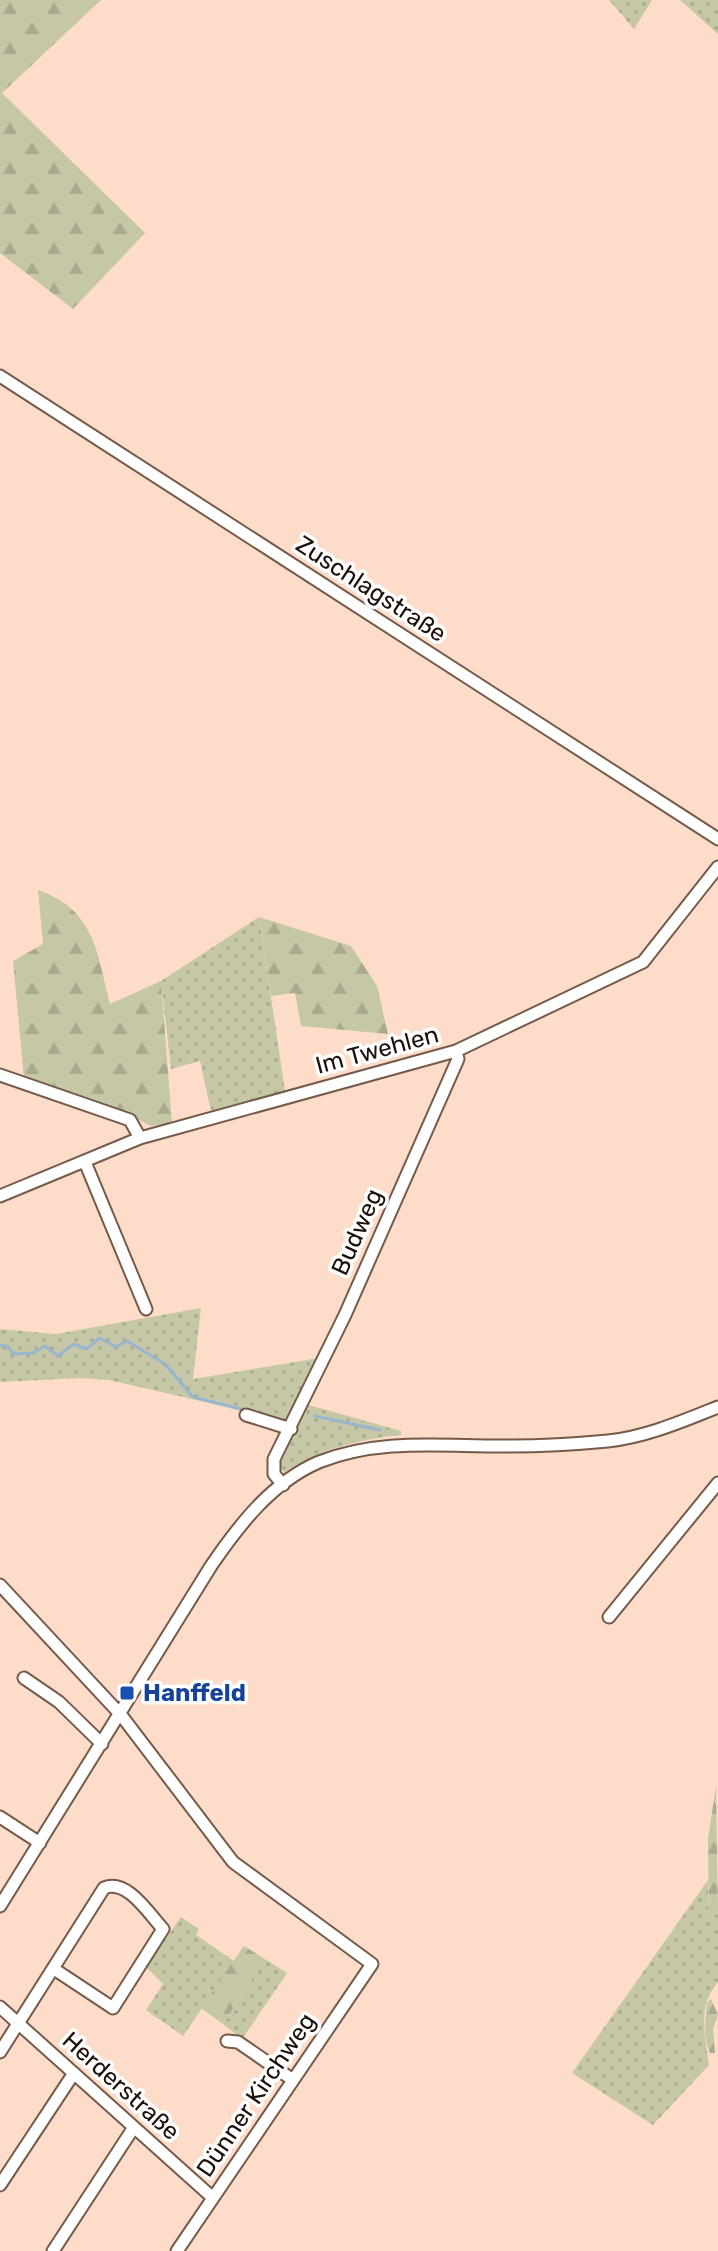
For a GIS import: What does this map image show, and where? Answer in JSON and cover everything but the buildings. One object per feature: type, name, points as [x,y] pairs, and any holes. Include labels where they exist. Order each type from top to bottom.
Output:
[{"type":"street","name":"Zuschlagstraße","points":[[0,376],[718,839]]},
{"type":"street","name":"Im Twehlen","points":[[0,1196],[140,1138],[456,1051],[643,962],[718,867]]},
{"type":"street","name":"Budweg","points":[[283,1485],[274,1474],[274,1459],[291,1429],[458,1059],[456,1051]]},
{"type":"street","points":[[0,1075],[130,1120],[140,1138]]},
{"type":"street","points":[[85,1162],[146,1309]]},
{"type":"street","points":[[0,1906],[236,1529],[283,1485],[318,1463],[388,1445],[512,1446],[612,1441],[665,1428],[718,1407]]},
{"type":"street","points":[[246,1415],[291,1429]]},
{"type":"street","points":[[609,1617],[718,1483]]},
{"type":"street","points":[[0,1585],[121,1715]]},
{"type":"street","points":[[24,1678],[59,1702],[102,1744]]},
{"type":"street","name":"Dünner Kirchweg","points":[[121,1715],[233,1862],[372,1964],[177,2251]]},
{"type":"street","points":[[0,1817],[40,1843]]},
{"type":"street","points":[[0,2052],[104,1888],[111,1885],[125,1888],[163,1929],[113,2008],[54,1969]]},
{"type":"street","name":"Herderstraße","points":[[0,2007],[213,2198]]},
{"type":"street","points":[[227,2041],[238,2042],[293,2080]]},
{"type":"street","points":[[0,2185],[74,2073]]},
{"type":"street","points":[[53,2251],[134,2127]]},
{"type":"green space","points":[[0,0],[101,0],[2,93],[145,233],[73,309],[0,253]]},
{"type":"green space","points":[[609,0],[652,0],[634,29]]},
{"type":"green space","points":[[680,0],[718,0],[718,34]]},
{"type":"green space","points":[[38,890],[57,899],[82,921],[97,950],[110,1004],[161,981],[172,1123],[151,1126],[128,1114],[24,1078],[13,961],[43,944]]},
{"type":"green space","points":[[259,917],[285,1091],[211,1111],[200,1061],[171,1069],[161,981]]},
{"type":"green space","points":[[259,917],[351,946],[377,986],[388,1034],[301,1026],[295,993],[271,996]]},
{"type":"green space","points":[[201,1308],[193,1379],[319,1358],[287,1421],[109,1380],[81,1378],[0,1382],[0,1329],[56,1334]]},
{"type":"green space","points":[[309,1405],[401,1431],[401,1435],[340,1447],[284,1472],[279,1466]]},
{"type":"green space","points":[[716,1786],[718,1912],[709,1922],[708,1839]]},
{"type":"green space","points":[[708,1880],[709,1922],[718,1912],[718,1982],[707,2001],[704,2021],[709,2065],[653,2125],[572,2073]]},
{"type":"green space","points":[[181,1917],[199,1929],[196,1935],[234,1961],[183,2036],[146,2010],[163,1984],[146,1967]]},
{"type":"green space","points":[[244,1946],[265,1959],[223,2024],[201,2008]]},
{"type":"green space","points":[[265,1959],[287,1973],[242,2039],[223,2024]]},
{"type":"green space","points":[[711,1999],[718,2015],[713,2029],[715,2053],[710,2053],[705,2035],[707,2003]]},
{"type":"waterway","points":[[0,1345],[8,1347],[14,1354],[33,1353],[45,1346],[58,1356],[74,1344],[86,1349],[100,1338],[116,1347],[127,1341],[165,1364],[193,1397],[248,1411]]},
{"type":"waterway","points":[[263,1415],[283,1420]]},
{"type":"waterway","points":[[315,1416],[380,1430]]},
{"type":"place","name":"Hanffeld","points":[[127,1693]]}]
